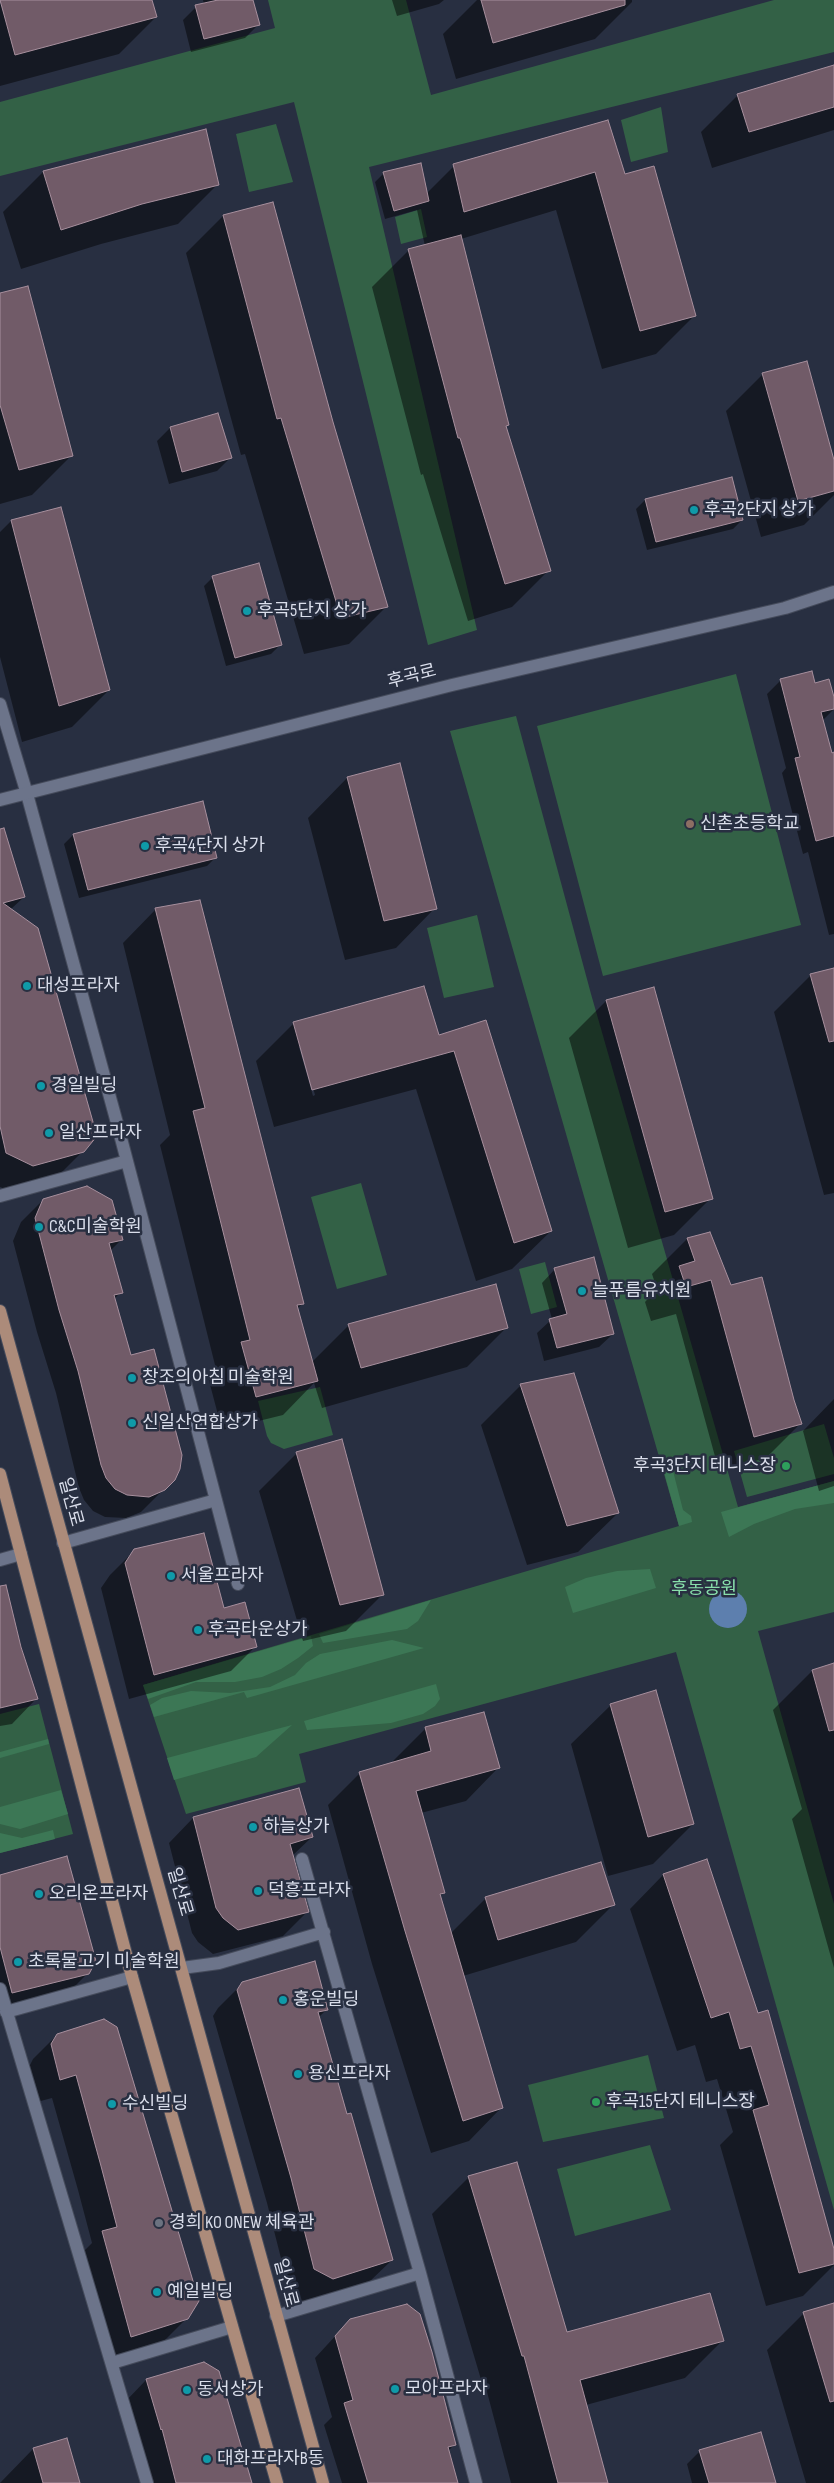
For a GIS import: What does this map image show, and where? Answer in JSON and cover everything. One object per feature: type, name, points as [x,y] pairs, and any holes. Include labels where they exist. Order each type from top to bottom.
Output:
[{"type":"main road","name":"일산로","points":[[0,1311],[322,2483]]},
{"type":"main road","points":[[0,1474],[132,1977],[277,2483]]},
{"type":"street","name":"후곡로","points":[[0,800],[443,687],[785,608],[834,592]]},
{"type":"street","points":[[0,704],[27,794],[127,1160],[238,1584]]},
{"type":"street","points":[[0,1196],[127,1160]]},
{"type":"street","points":[[63,1544],[216,1500]]},
{"type":"street","points":[[0,1560],[21,1554]]},
{"type":"street","points":[[302,1859],[420,2273],[476,2483]]},
{"type":"street","points":[[182,1968],[219,1963],[324,1932]]},
{"type":"street","points":[[6,2012],[132,1977]]},
{"type":"street","points":[[0,1989],[147,2483]]},
{"type":"street","points":[[276,2316],[420,2273]]},
{"type":"street","points":[[112,2363],[232,2327]]},
{"type":"green space","points":[[268,0],[406,0],[431,95],[774,0],[834,0],[834,52],[369,167],[477,630],[428,645],[294,102],[0,176],[0,102],[275,28]]},
{"type":"green space","points":[[661,107],[668,152],[631,162],[621,120]]},
{"type":"green space","points":[[276,124],[293,182],[249,192],[236,134]]},
{"type":"green space","points":[[421,209],[427,237],[401,244],[395,217]]},
{"type":"green space","name":"신촌초등학교","points":[[736,674],[801,925],[603,976],[537,726]]},
{"type":"green space","name":"후동공원","points":[[516,716],[591,994],[738,1507],[834,1481],[834,1612],[758,1631],[834,1904],[834,2210],[676,1652],[299,1754],[306,1782],[186,1814],[143,1685],[679,1526],[450,731]]},
{"type":"green space","points":[[477,915],[494,987],[444,998],[427,928]]},
{"type":"green space","points":[[361,1183],[387,1275],[337,1289],[311,1197]]},
{"type":"green space","points":[[545,1262],[557,1307],[531,1314],[519,1269]]},
{"type":"green space","points":[[320,1387],[333,1435],[284,1449],[271,1443],[267,1436],[258,1401]]},
{"type":"green space","name":"후곡3단지 테니스장","points":[[824,1424],[834,1458],[834,1474],[747,1497],[734,1451]]},
{"type":"green space","points":[[680,1459],[675,1464],[673,1471],[683,1510],[691,1516],[692,1522],[679,1526],[662,1465]]},
{"type":"green space","points":[[834,1481],[834,1503],[795,1509],[754,1524],[729,1537],[721,1512]]},
{"type":"green space","points":[[650,1569],[656,1588],[573,1613],[565,1587],[586,1578],[617,1571]]},
{"type":"green space","points":[[431,1600],[418,1621],[407,1629],[323,1643],[319,1634]]},
{"type":"green space","points":[[311,1636],[313,1646],[281,1669],[262,1677],[235,1682],[196,1682],[148,1699],[143,1685]]},
{"type":"green space","points":[[392,1640],[424,1648],[247,1698],[244,1692],[154,1717],[150,1705],[162,1698],[191,1691],[230,1693],[270,1687],[295,1675],[306,1663],[320,1654]]},
{"type":"green space","points":[[436,1684],[440,1699],[435,1706],[423,1714],[391,1723],[307,1730],[304,1721]]},
{"type":"green space","points":[[39,1704],[73,1834],[0,1853],[0,1714]]},
{"type":"green space","points":[[292,1725],[256,1757],[174,1780],[167,1758]]},
{"type":"green space","points":[[48,1739],[49,1744],[0,1758],[0,1752]]},
{"type":"green space","points":[[61,1790],[68,1814],[20,1829],[0,1824],[0,1807]]},
{"type":"green space","points":[[53,1830],[55,1839],[0,1853],[0,1833],[22,1838]]},
{"type":"green space","name":"후곡15단지 테니스장","points":[[648,2055],[664,2118],[543,2142],[528,2085]]},
{"type":"green space","points":[[650,2145],[671,2210],[575,2236],[557,2169]]},
{"type":"water","points":[[728,1590],[741,1596],[747,1609],[741,1622],[728,1628],[715,1622],[709,1609],[715,1596]]},
{"type":"building","points":[[0,0],[152,0],[157,17],[15,55]]},
{"type":"building","points":[[218,0],[253,0],[260,25],[204,39],[195,5]]},
{"type":"building","points":[[481,0],[625,0],[625,5],[493,43]]},
{"type":"building","points":[[834,65],[834,107],[749,132],[737,94]]},
{"type":"building","points":[[608,120],[625,174],[654,166],[696,316],[640,331],[595,172],[464,212],[453,164]]},
{"type":"building","points":[[206,129],[219,185],[142,204],[61,230],[43,171]]},
{"type":"building","points":[[421,163],[429,201],[394,211],[383,172]]},
{"type":"building","points":[[273,202],[333,422],[388,607],[341,618],[281,418],[277,419],[223,215]]},
{"type":"building","points":[[461,235],[509,425],[506,426],[551,571],[505,584],[460,438],[458,438],[408,249]]},
{"type":"building","points":[[28,286],[73,456],[19,470],[0,405],[0,293]]},
{"type":"building","points":[[807,361],[834,460],[834,491],[798,501],[762,373]]},
{"type":"building","points":[[218,413],[232,458],[182,472],[170,427]]},
{"type":"building","name":"후곡2단지 상가","points":[[732,477],[743,520],[656,542],[645,499]]},
{"type":"building","points":[[61,507],[110,690],[59,706],[11,520]]},
{"type":"building","name":"후곡5단지 상가","points":[[259,563],[282,645],[235,658],[212,576]]},
{"type":"building","points":[[812,671],[815,683],[829,679],[834,697],[834,709],[821,712],[832,753],[834,752],[834,836],[816,841],[795,758],[800,757],[780,679]]},
{"type":"building","points":[[400,763],[437,909],[384,921],[347,777]]},
{"type":"building","name":"후곡4단지 상가","points":[[203,801],[217,858],[88,890],[73,834]]},
{"type":"building","points":[[4,828],[25,897],[3,903],[38,928],[97,1136],[84,1152],[33,1166],[6,1153],[0,1126],[0,829]]},
{"type":"building","points":[[200,900],[304,1304],[297,1305],[318,1381],[256,1397],[241,1342],[250,1340],[193,1111],[205,1108],[155,908]]},
{"type":"building","points":[[834,968],[834,1041],[829,1042],[810,974]]},
{"type":"building","points":[[424,986],[439,1035],[486,1020],[552,1231],[514,1243],[454,1051],[312,1090],[293,1022]]},
{"type":"building","points":[[654,987],[713,1199],[665,1212],[606,1000]]},
{"type":"building","points":[[87,1186],[112,1200],[123,1240],[109,1243],[123,1293],[114,1295],[131,1355],[154,1349],[182,1455],[180,1469],[175,1480],[165,1490],[149,1497],[127,1495],[115,1489],[106,1478],[35,1218],[43,1199]]},
{"type":"building","points":[[710,1232],[731,1285],[762,1277],[802,1424],[754,1437],[711,1280],[686,1287],[679,1266],[695,1261],[687,1238]]},
{"type":"building","name":"늘푸름유치원","points":[[594,1257],[614,1334],[557,1348],[549,1319],[567,1314],[554,1268]]},
{"type":"building","points":[[496,1284],[508,1328],[361,1368],[348,1324]]},
{"type":"building","points":[[574,1373],[619,1513],[567,1526],[520,1384]]},
{"type":"building","points":[[342,1439],[384,1595],[340,1605],[296,1452]]},
{"type":"building","points":[[204,1533],[224,1608],[245,1602],[257,1647],[154,1675],[125,1563],[134,1549]]},
{"type":"building","points":[[6,1585],[21,1647],[38,1699],[0,1708],[0,1586]]},
{"type":"building","points":[[834,1663],[834,1730],[829,1731],[812,1670]]},
{"type":"building","points":[[656,1690],[694,1824],[648,1837],[610,1704]]},
{"type":"building","points":[[484,1712],[500,1768],[416,1791],[445,1893],[440,1894],[503,2108],[463,2121],[359,1772],[431,1751],[425,1727]]},
{"type":"building","points":[[299,1788],[313,1837],[290,1844],[309,1912],[238,1930],[223,1918],[216,1908],[193,1817]]},
{"type":"building","points":[[67,1856],[96,1961],[89,1974],[12,1993],[0,1947],[0,1875]]},
{"type":"building","points":[[707,1859],[758,2013],[768,2010],[834,2249],[834,2264],[799,2273],[753,2110],[769,2105],[751,2046],[740,2049],[729,2012],[711,2018],[663,1874]]},
{"type":"building","points":[[601,1862],[615,1905],[498,1940],[485,1897]]},
{"type":"building","points":[[315,1961],[328,2010],[318,2012],[347,2114],[351,2113],[393,2260],[333,2279],[314,2269],[291,2178],[237,1990],[242,1982]]},
{"type":"building","points":[[104,2019],[117,2027],[199,2301],[188,2319],[131,2337],[102,2231],[117,2227],[101,2166],[76,2075],[60,2080],[51,2044],[57,2034]]},
{"type":"building","points":[[517,2162],[567,2332],[710,2293],[724,2341],[580,2380],[608,2483],[558,2483],[524,2356],[522,2356],[468,2176]]},
{"type":"building","points":[[834,2303],[834,2401],[830,2402],[803,2312]]},
{"type":"building","name":"모아프라자","points":[[407,2304],[420,2314],[432,2352],[456,2445],[448,2447],[458,2483],[368,2483],[344,2403],[353,2400],[335,2336],[350,2319]]},
{"type":"building","points":[[204,2362],[219,2371],[252,2483],[176,2483],[162,2429],[146,2379]]},
{"type":"building","points":[[761,2432],[776,2483],[709,2483],[699,2450]]},
{"type":"building","points":[[67,2438],[80,2483],[43,2483],[33,2448]]},
{"type":"place","name":"후곡2단지 상가","points":[[694,510]]},
{"type":"place","name":"후곡5단지 상가","points":[[247,611]]},
{"type":"place","name":"신촌초등학교","points":[[690,824]]},
{"type":"place","name":"후곡4단지 상가","points":[[145,846]]},
{"type":"place","name":"대성프라자","points":[[27,986]]},
{"type":"place","name":"경일빌딩","points":[[41,1086]]},
{"type":"place","name":"일산프라자","points":[[49,1133]]},
{"type":"place","name":"C&C미술학원","points":[[39,1227]]},
{"type":"place","name":"늘푸름유치원","points":[[582,1291]]},
{"type":"place","name":"창조의아침 미술학원","points":[[132,1378]]},
{"type":"place","name":"신일산연합상가","points":[[132,1423]]},
{"type":"place","name":"후곡3단지 테니스장","points":[[786,1466]]},
{"type":"place","name":"서울프라자","points":[[171,1576]]},
{"type":"place","name":"후곡타운상가","points":[[198,1630]]},
{"type":"place","name":"하늘상가","points":[[253,1827]]},
{"type":"place","name":"덕흥프라자","points":[[258,1891]]},
{"type":"place","name":"오리온프라자","points":[[39,1894]]},
{"type":"place","name":"초록물고기 미술학원","points":[[18,1962]]},
{"type":"place","name":"홍운빌딩","points":[[283,2000]]},
{"type":"place","name":"용신프라자","points":[[298,2074]]},
{"type":"place","name":"후곡15단지 테니스장","points":[[596,2102]]},
{"type":"place","name":"수신빌딩","points":[[112,2104]]},
{"type":"place","name":"경희 KO ONEW 체육관","points":[[159,2223]]},
{"type":"place","name":"예일빌딩","points":[[157,2292]]},
{"type":"place","name":"모아프라자","points":[[395,2389]]},
{"type":"place","name":"동서상가","points":[[187,2390]]},
{"type":"place","name":"대화프라자B동","points":[[207,2459]]}]
